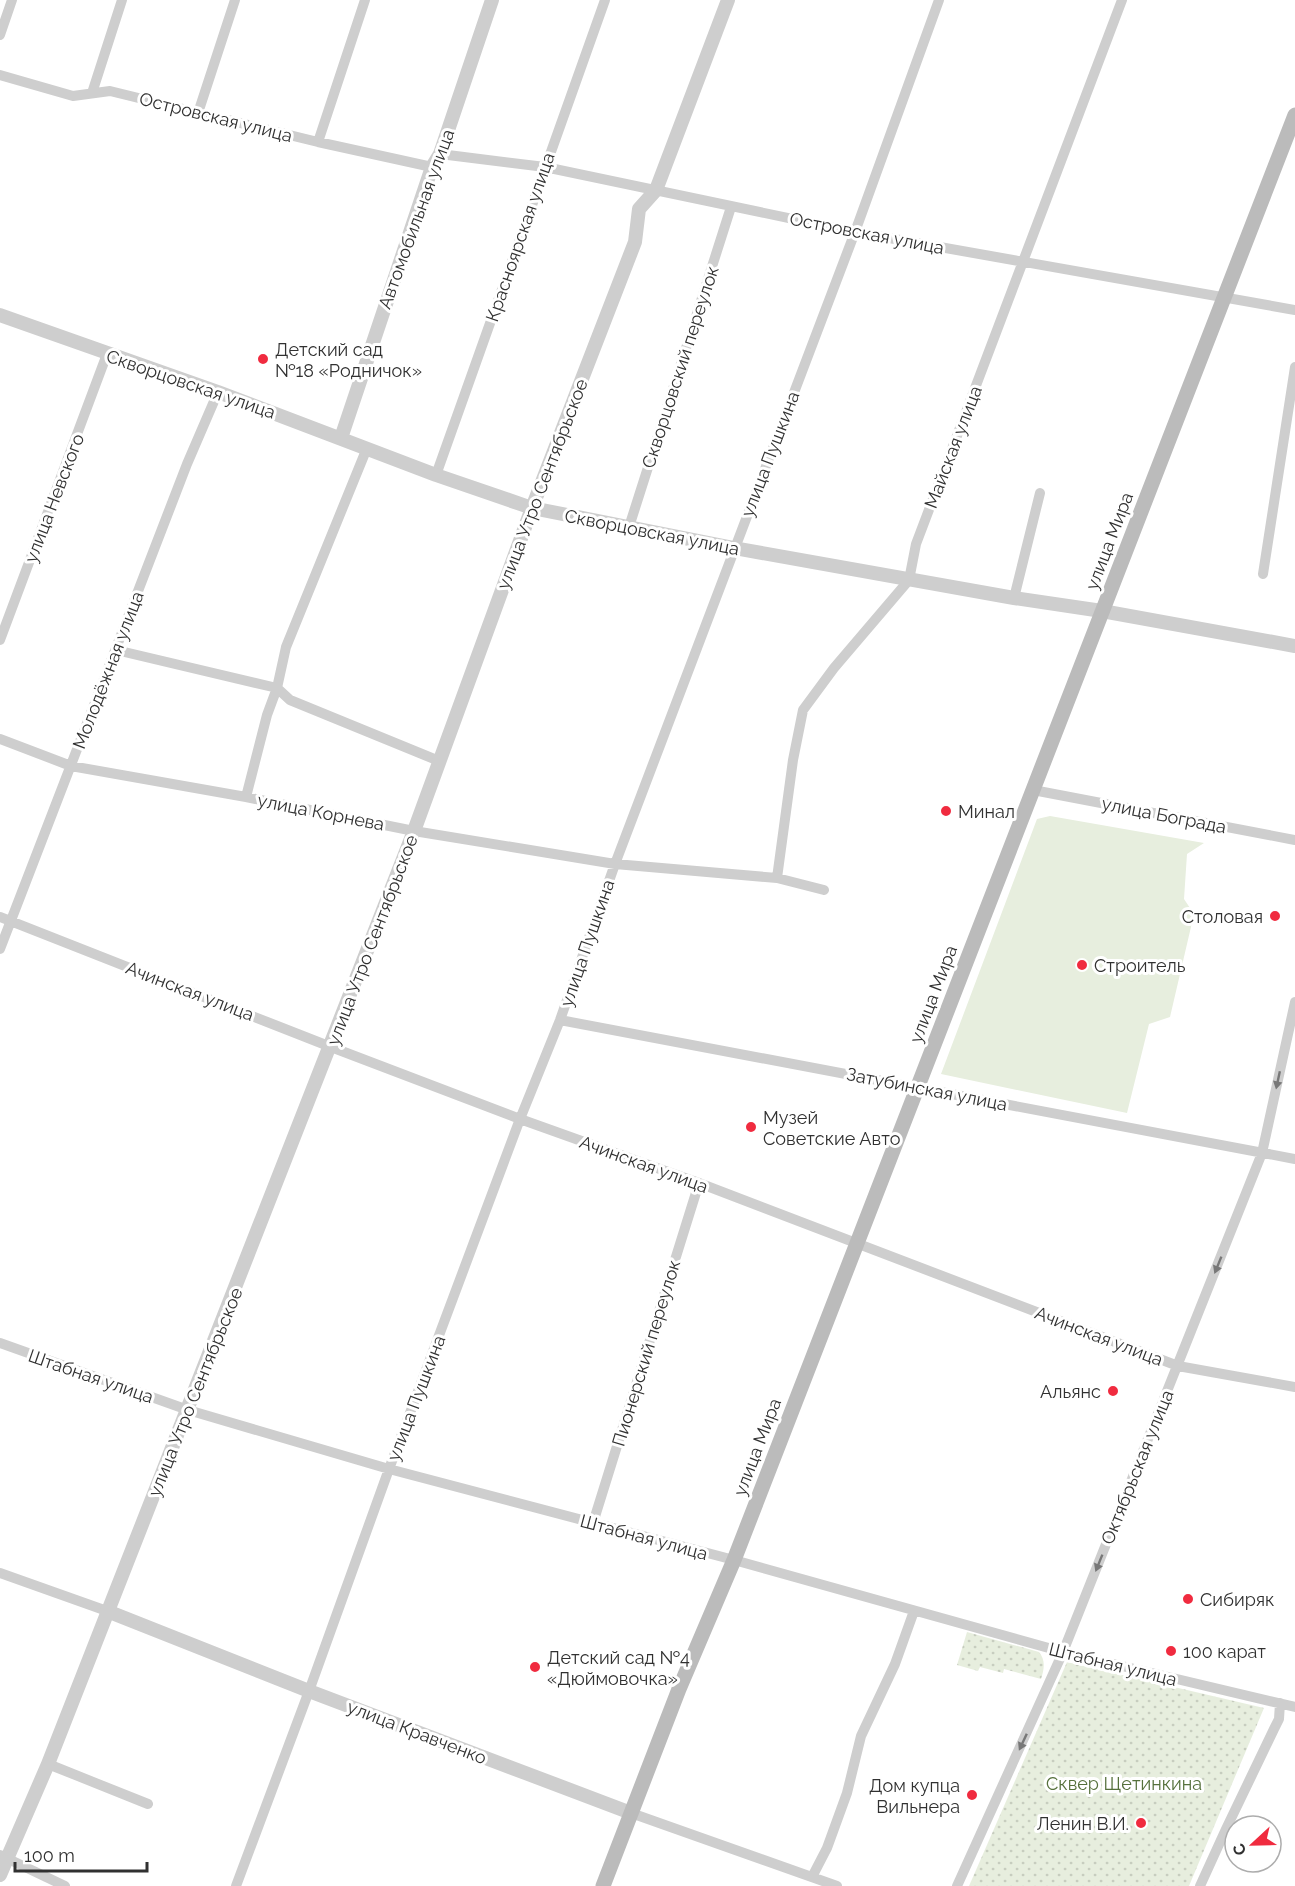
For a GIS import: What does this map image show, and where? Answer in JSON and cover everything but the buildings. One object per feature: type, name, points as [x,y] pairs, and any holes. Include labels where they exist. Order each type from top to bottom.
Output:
[{"type":"main road","name":"улица Мира","points":[[603,1886],[679,1689],[734,1560],[1295,115]]},
{"type":"street","points":[[0,35],[12,0]]},
{"type":"street","points":[[92,93],[122,0]]},
{"type":"street","points":[[198,113],[235,0]]},
{"type":"street","points":[[318,142],[365,0]]},
{"type":"street","name":"Автомобильная улица","points":[[341,438],[432,167],[440,154],[492,0]]},
{"type":"street","name":"Красноярская улица","points":[[436,475],[605,0]]},
{"type":"street","name":"улица Утро Сентябрьское","points":[[0,1875],[4,1857],[48,1764],[331,1047],[634,242],[639,209],[656,190],[728,0]]},
{"type":"street","name":"улица Пушкина","points":[[236,1886],[389,1469],[520,1119],[560,1020],[615,864],[855,232],[939,0]]},
{"type":"street","name":"Майская улица","points":[[777,878],[786,807],[803,710],[834,669],[909,580],[916,543],[1122,0]]},
{"type":"street","name":"Островская улица","points":[[0,75],[73,96],[110,91],[318,142],[432,167]]},
{"type":"street","name":"Островская улица","points":[[440,154],[545,167],[855,232],[1295,310]]},
{"type":"street","name":"Скворцовский переулок","points":[[629,528],[732,207]]},
{"type":"street","name":"Скворцовская улица","points":[[0,315],[218,392],[436,475],[532,508],[909,580],[1102,611],[1295,646]]},
{"type":"street","name":"улица Невского","points":[[0,640],[107,354]]},
{"type":"street","points":[[1263,574],[1295,367]]},
{"type":"street","name":"Молодёжная улица","points":[[0,949],[5,919],[71,766],[187,464],[218,392]]},
{"type":"street","points":[[246,797],[267,715],[278,688],[286,647],[368,448]]},
{"type":"street","points":[[1014,598],[1040,493]]},
{"type":"street","points":[[116,650],[278,688],[290,700],[439,761]]},
{"type":"street","name":"улица Корнева","points":[[0,739],[71,766],[246,797],[414,831],[615,864],[777,878],[824,890]]},
{"type":"street","name":"улица Бограда","points":[[1033,790],[1295,840]]},
{"type":"street","name":"Ачинская улица","points":[[5,919],[331,1047],[520,1119],[699,1183],[1178,1366],[1295,1387]]},
{"type":"street","name":"Октябрьская улица","points":[[957,1886],[1063,1652],[1262,1153],[1295,1002]]},
{"type":"street","name":"Затубинская улица","points":[[560,1020],[1295,1159]]},
{"type":"street","name":"Пионерский переулок","points":[[593,1523],[699,1183]]},
{"type":"street","name":"Штабная улица","points":[[0,1343],[188,1410],[389,1469],[734,1560],[1063,1652],[1295,1707]]},
{"type":"street","name":"улица Кравченко","points":[[0,1572],[631,1813],[837,1886]]},
{"type":"street","points":[[812,1877],[827,1848],[847,1793],[861,1736],[895,1664],[914,1611]]},
{"type":"street","points":[[1200,1886],[1279,1719],[1280,1703]]},
{"type":"street","points":[[48,1764],[148,1804]]},
{"type":"street","points":[[4,1857],[65,1886]]},
{"type":"green space","name":"Строитель","points":[[1050,816],[1204,843],[1187,854],[1184,899],[1194,914],[1170,1017],[1149,1024],[1127,1113],[941,1074],[1037,819]]},
{"type":"green space","points":[[967,1632],[1039,1652],[1044,1665],[1041,1679],[1004,1669],[1003,1673],[980,1667],[978,1671],[957,1665]]},
{"type":"green space","name":"Сквер Щетинкина","points":[[1067,1662],[1264,1708],[1189,1886],[969,1886]]},
{"type":"place","name":"Детский сад №18 «Родничок»","points":[[263,359]]},
{"type":"place","name":"Минал","points":[[946,811]]},
{"type":"place","name":"Столовая","points":[[1275,916]]},
{"type":"place","name":"Строитель","points":[[1082,965]]},
{"type":"place","name":"Музей Советские Авто","points":[[751,1127]]},
{"type":"place","name":"Альянс","points":[[1113,1391]]},
{"type":"place","name":"Сибиряк","points":[[1188,1599]]},
{"type":"place","name":"100 карат","points":[[1171,1651]]},
{"type":"place","name":"Детский сад №4 «Дюймовочка»","points":[[535,1667]]},
{"type":"place","name":"Дом купца Вильнера","points":[[972,1795]]},
{"type":"place","name":"Ленин В.И.","points":[[1141,1823]]}]
